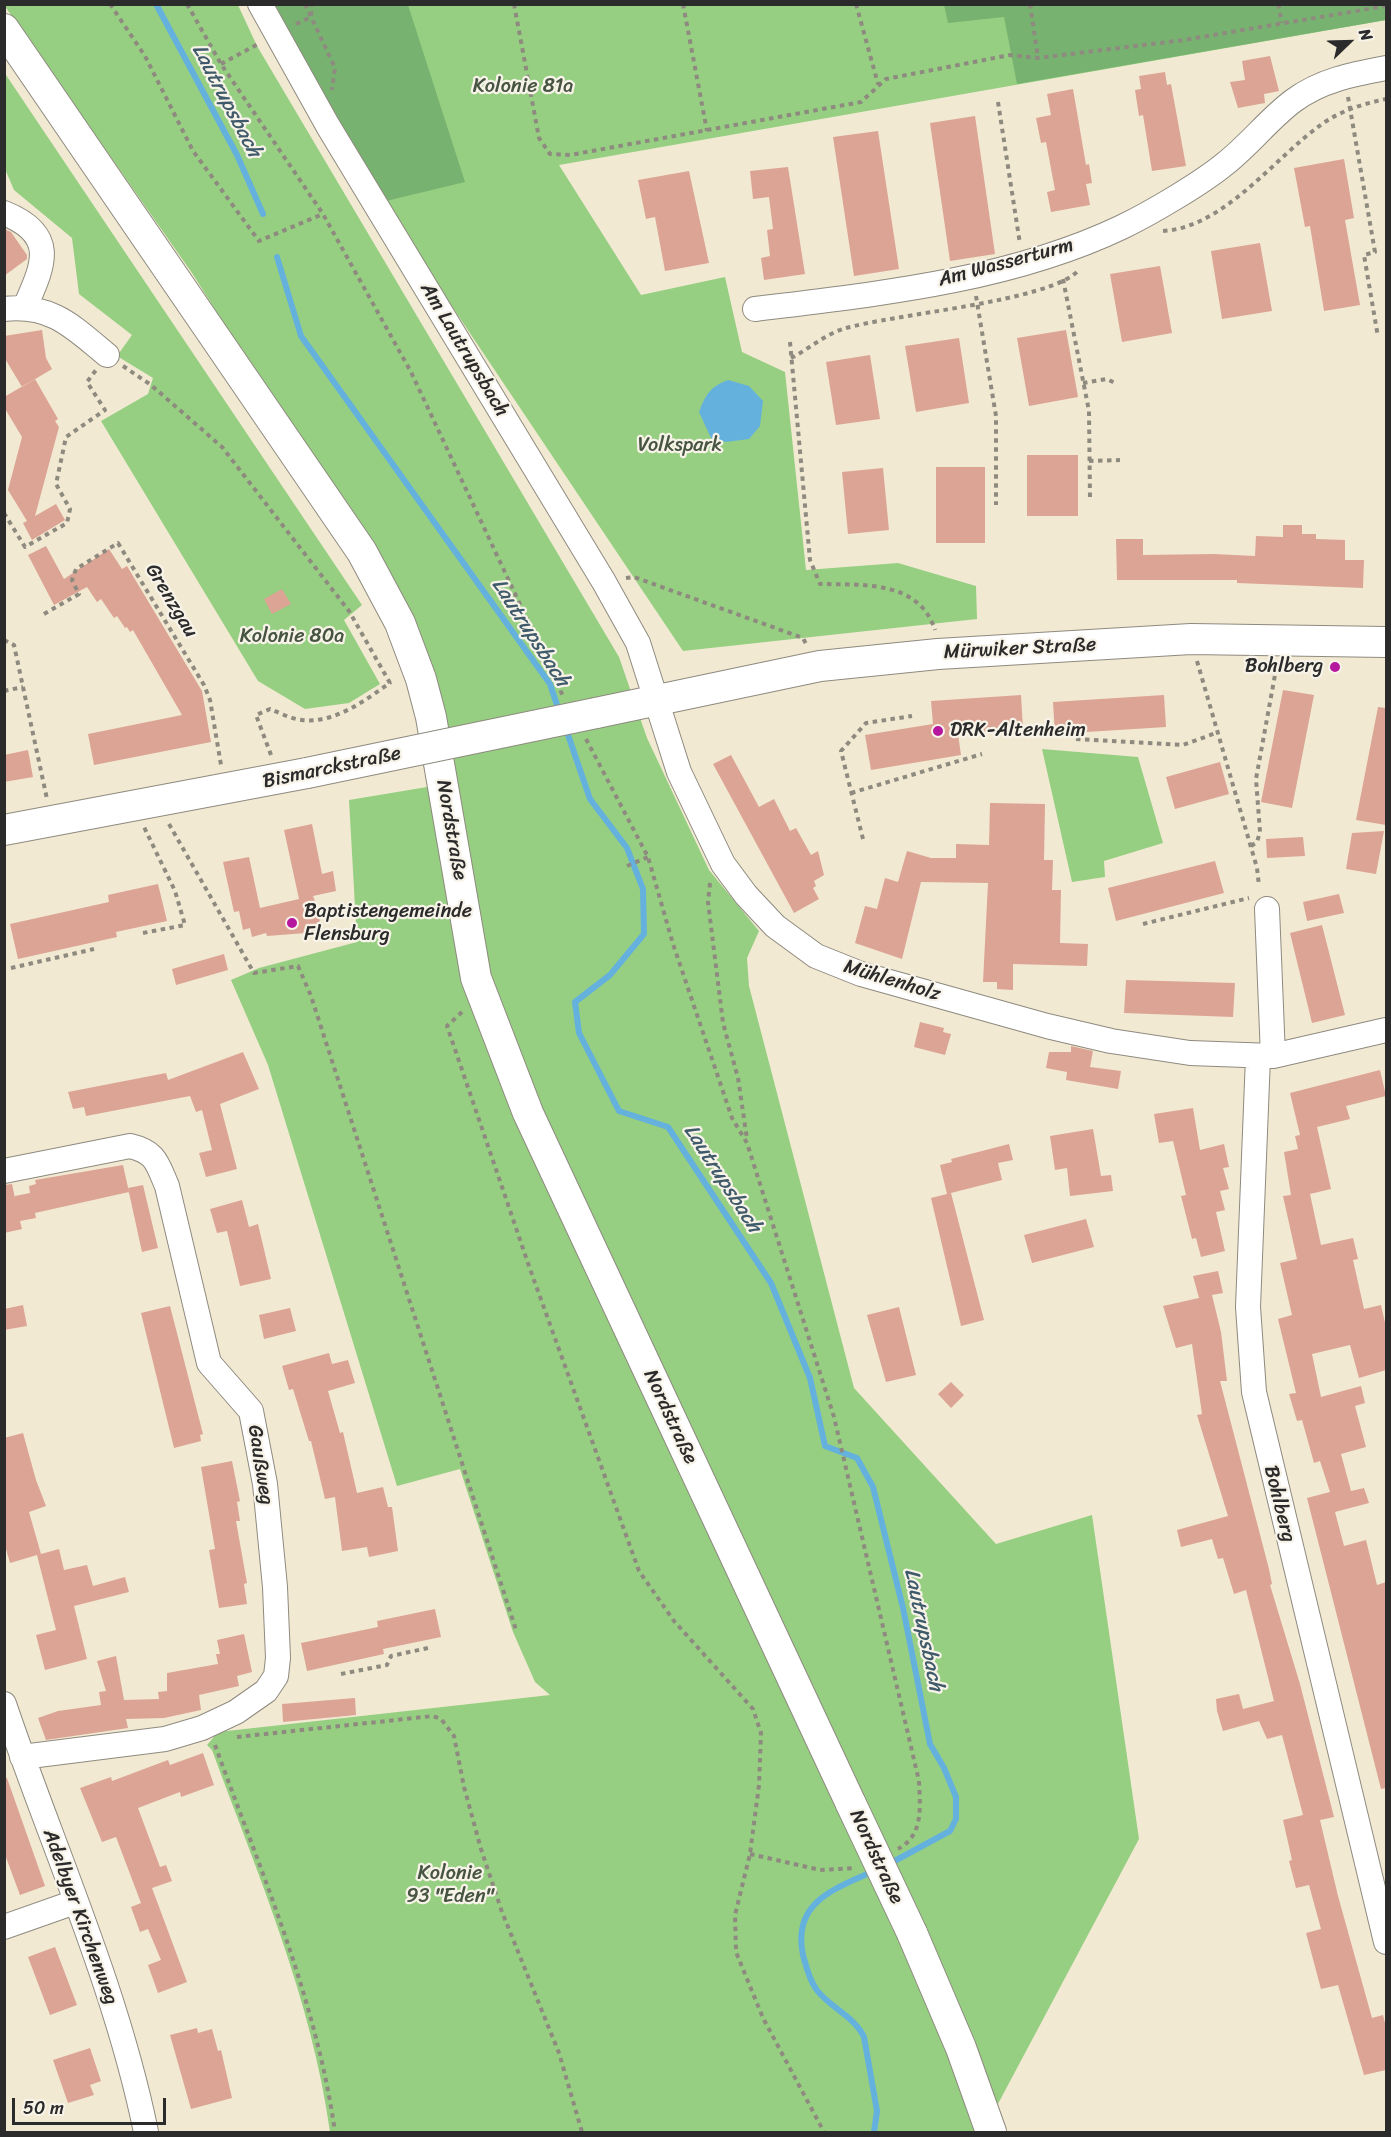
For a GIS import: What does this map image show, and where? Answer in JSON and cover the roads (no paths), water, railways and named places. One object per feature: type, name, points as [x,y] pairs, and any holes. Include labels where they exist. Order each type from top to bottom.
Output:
[{"type":"main road","name":"Nordstraße","points":[[4,29],[362,552],[400,623],[408,679],[443,781],[476,978],[491,1024],[528,1113],[912,1933],[960,2048],[991,2133]]},
{"type":"main road","name":"Mürwiker Straße","points":[[658,699],[820,666],[938,654],[1191,639],[1386,642]]},
{"type":"main road","name":"Bismarckstraße","points":[[4,830],[590,724],[658,699]]},
{"type":"street","name":"Am Lautrupsbach","points":[[260,4],[328,126],[604,582],[638,643],[658,699]]},
{"type":"street","name":"Am Wasserturm","points":[[755,309],[839,299],[972,274],[1058,252],[1122,226],[1211,174],[1294,100],[1344,75],[1386,68]]},
{"type":"street","points":[[4,213],[27,226],[38,240],[44,253],[42,268],[15,308],[55,316],[107,356]]},
{"type":"street","name":"Mühlenholz","points":[[658,699],[679,772],[723,864],[746,895],[775,926],[816,956],[861,974],[1112,1041],[1190,1053],[1265,1056],[1386,1030]]},
{"type":"street","points":[[1259,903],[1265,1056]]},
{"type":"street","name":"Bohlberg","points":[[1265,1056],[1248,1307],[1254,1392],[1262,1436],[1386,1942]]},
{"type":"street","name":"Gaußweg","points":[[4,1171],[130,1146],[147,1150],[157,1162],[167,1186],[209,1363],[251,1411],[265,1484],[275,1587],[278,1658],[276,1676],[266,1691],[236,1712],[202,1728],[165,1739],[22,1757]]},
{"type":"street","name":"Adelbyer Kirchenweg","points":[[4,1704],[128,2055],[146,2133]]},
{"type":"street","points":[[4,1927],[75,1902]]},
{"type":"water","points":[[728,380],[749,386],[763,401],[760,426],[749,439],[726,442],[711,438],[699,412],[709,392]]},
{"type":"waterway","name":"Lautrupsbach","points":[[156,4],[237,155],[263,214]]},
{"type":"waterway","name":"Lautrupsbach","points":[[277,257],[301,336],[550,684],[559,711]]},
{"type":"waterway","name":"Lautrupsbach","points":[[565,726],[590,799],[627,848],[643,889],[644,934],[610,975],[575,1002],[579,1033],[619,1111],[668,1127],[771,1283],[810,1378],[825,1446],[857,1458],[873,1487],[903,1608],[930,1744],[944,1768],[956,1797],[956,1819],[950,1831],[889,1864]]},
{"type":"waterway","name":"Lautrupsbach","points":[[874,1871],[844,1884],[819,1900],[810,1910],[804,1922],[801,1937],[803,1955],[814,1985],[822,1996],[854,2023],[864,2037],[877,2111],[874,2132]]},
{"type":"place","name":"Bohlberg","points":[[1335,667]]},
{"type":"place","name":"DRK-Altenheim","points":[[938,731]]},
{"type":"place","name":"Baptistengemeinde Flensburg","points":[[292,923]]},
{"type":"park label","name":"Kolonie 81a","points":[[523,87]]},
{"type":"park label","name":"Volkspark","points":[[680,446]]},
{"type":"park label","name":"Kolonie 80a","points":[[292,637]]},
{"type":"park label","name":"Kolonie 93 \"Eden\"","points":[[450,1886]]}]
